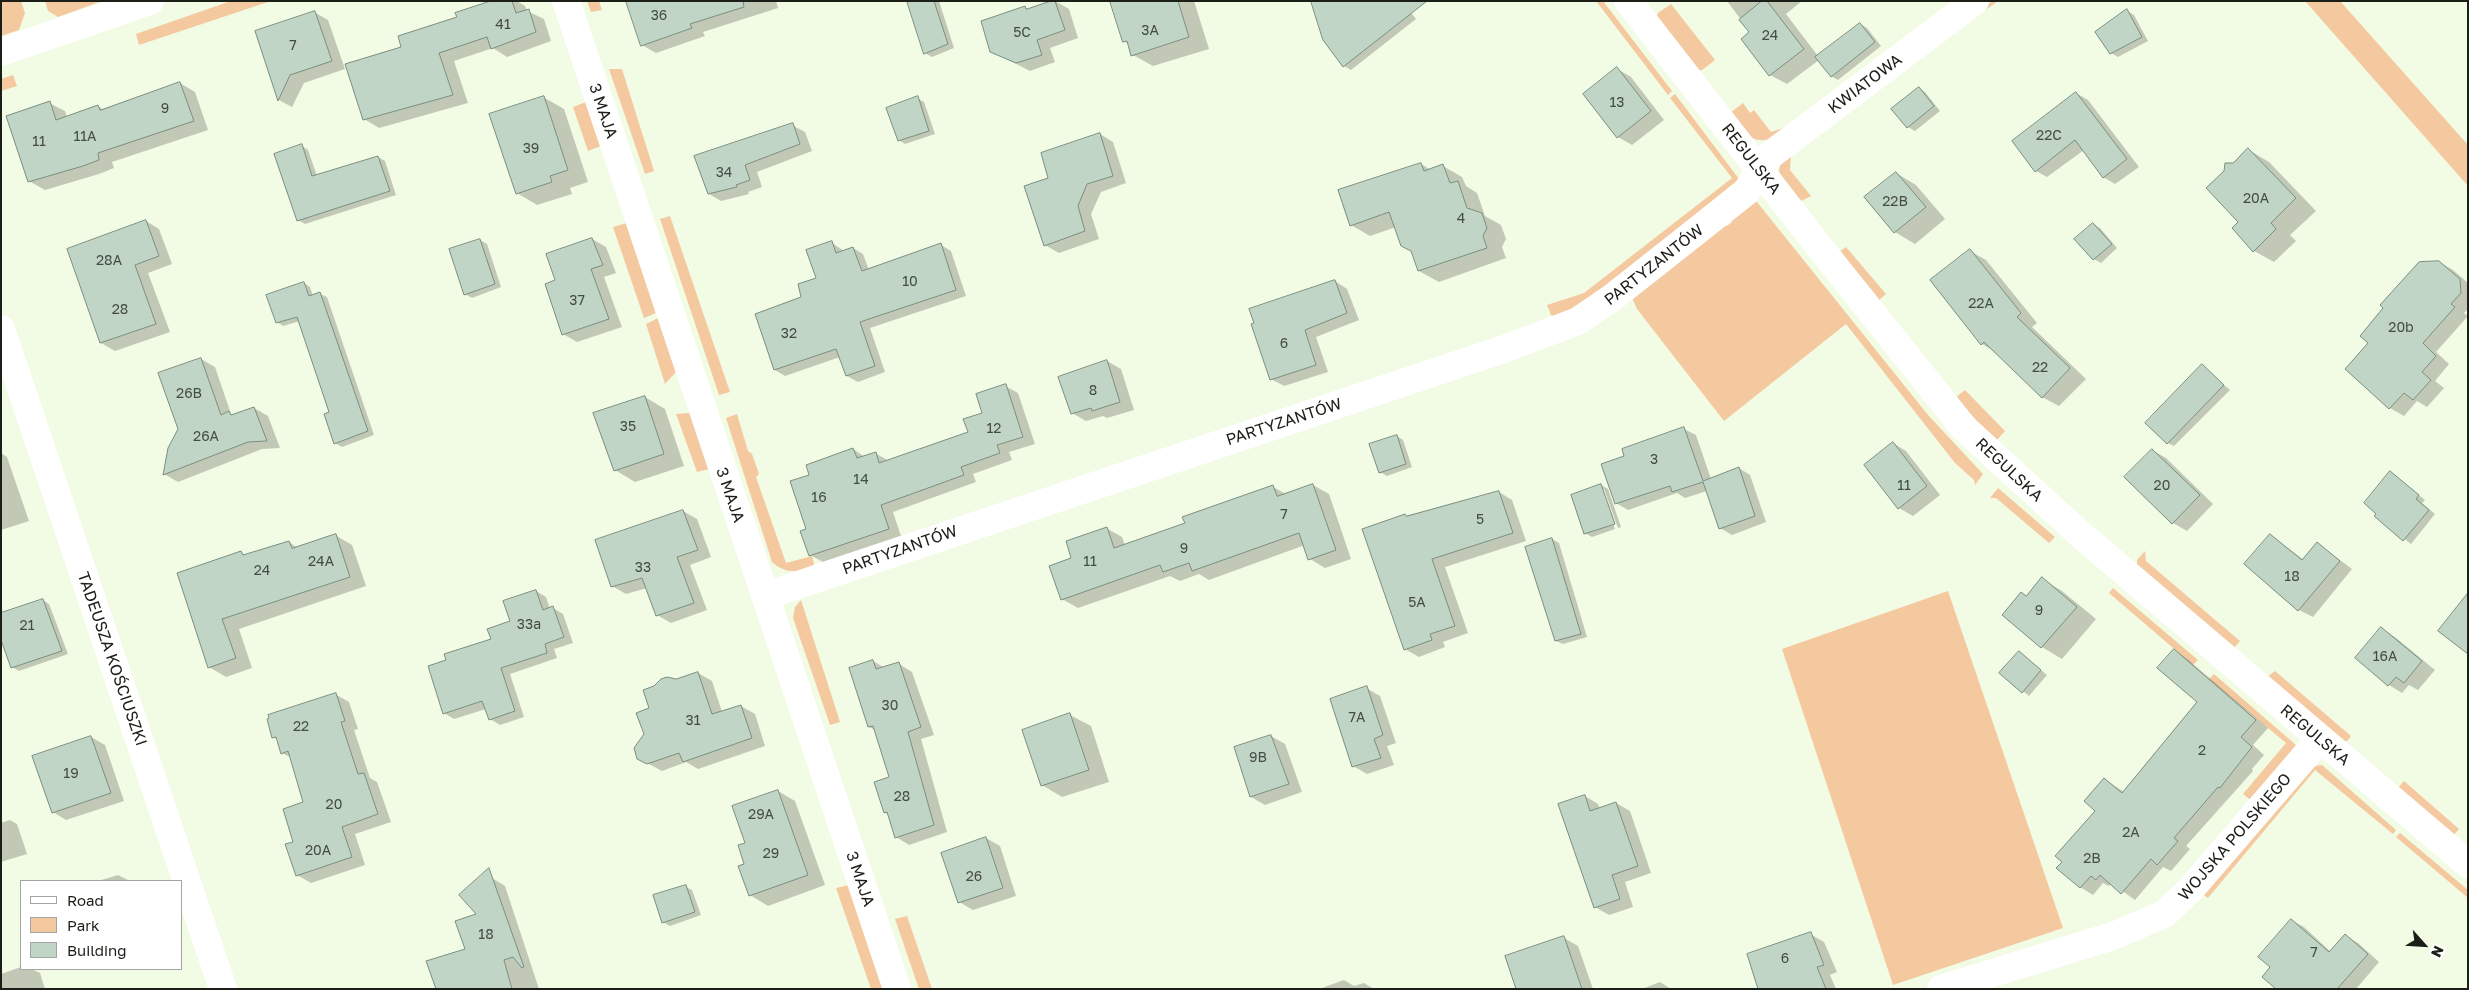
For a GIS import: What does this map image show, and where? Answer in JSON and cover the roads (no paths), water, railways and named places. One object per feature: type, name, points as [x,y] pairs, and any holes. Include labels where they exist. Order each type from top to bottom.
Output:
[{"type":"street","points":[[1,52],[150,1]]},
{"type":"street","name":"3 MAJA","points":[[566,1],[897,989]]},
{"type":"street","name":"REGULSKA","points":[[1628,1],[1940,400],[1968,432],[2030,490],[2468,864]]},
{"type":"street","name":"KWIATOWA","points":[[1760,171],[1769,156],[1975,1]]},
{"type":"street","name":"PARTYZANTÓW","points":[[765,596],[1566,327],[1613,298],[1746,192],[1760,171]]},
{"type":"street","name":"TADEUSZA KOŚCIUSZKI","points":[[1,329],[222,989]]},
{"type":"street","name":"WOJSKA POLSKIEGO","points":[[1941,989],[2105,938],[2164,914],[2190,890],[2320,739]]}]
